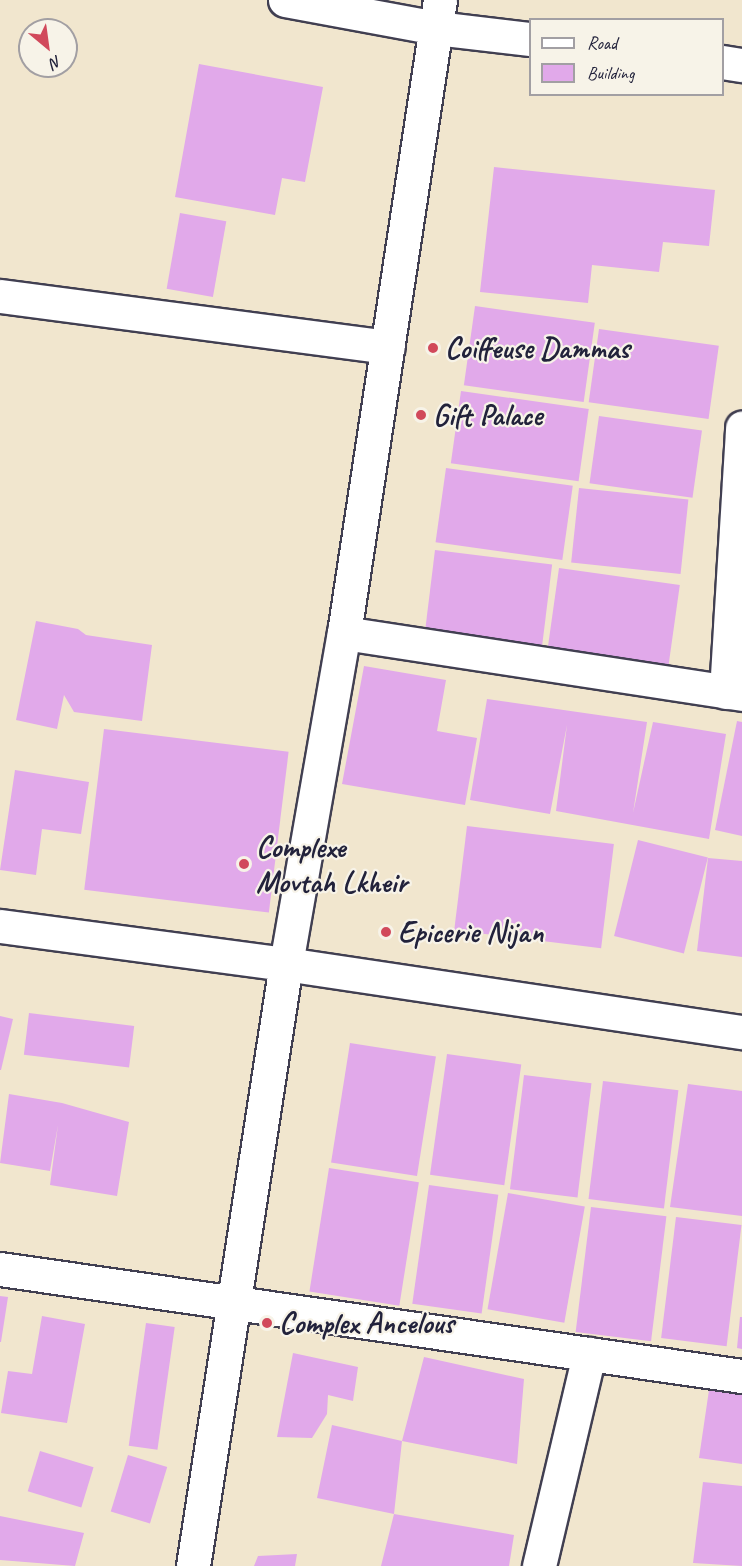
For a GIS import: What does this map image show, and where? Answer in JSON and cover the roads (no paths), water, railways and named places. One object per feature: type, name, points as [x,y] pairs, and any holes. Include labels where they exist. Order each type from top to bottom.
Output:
[{"type":"street","points":[[285,0],[438,14],[529,38]]},
{"type":"street","points":[[193,1566],[286,964],[344,633],[438,14]]},
{"type":"street","points":[[724,62],[742,64]]},
{"type":"street","points":[[0,296],[387,347]]},
{"type":"street","points":[[344,633],[734,693],[742,427]]},
{"type":"street","points":[[0,926],[286,964],[742,1032]]},
{"type":"street","points":[[0,1269],[742,1376]]},
{"type":"street","points":[[539,1566],[589,1354]]},
{"type":"place","name":"Coiffeuse Dammas","points":[[433,348]]},
{"type":"place","name":"Gift Palace","points":[[421,415]]},
{"type":"place","name":"Complexe Movtah Lkheir","points":[[244,864]]},
{"type":"place","name":"Epicerie Nijan","points":[[386,932]]},
{"type":"place","name":"Complex Ancelous","points":[[267,1323]]}]
